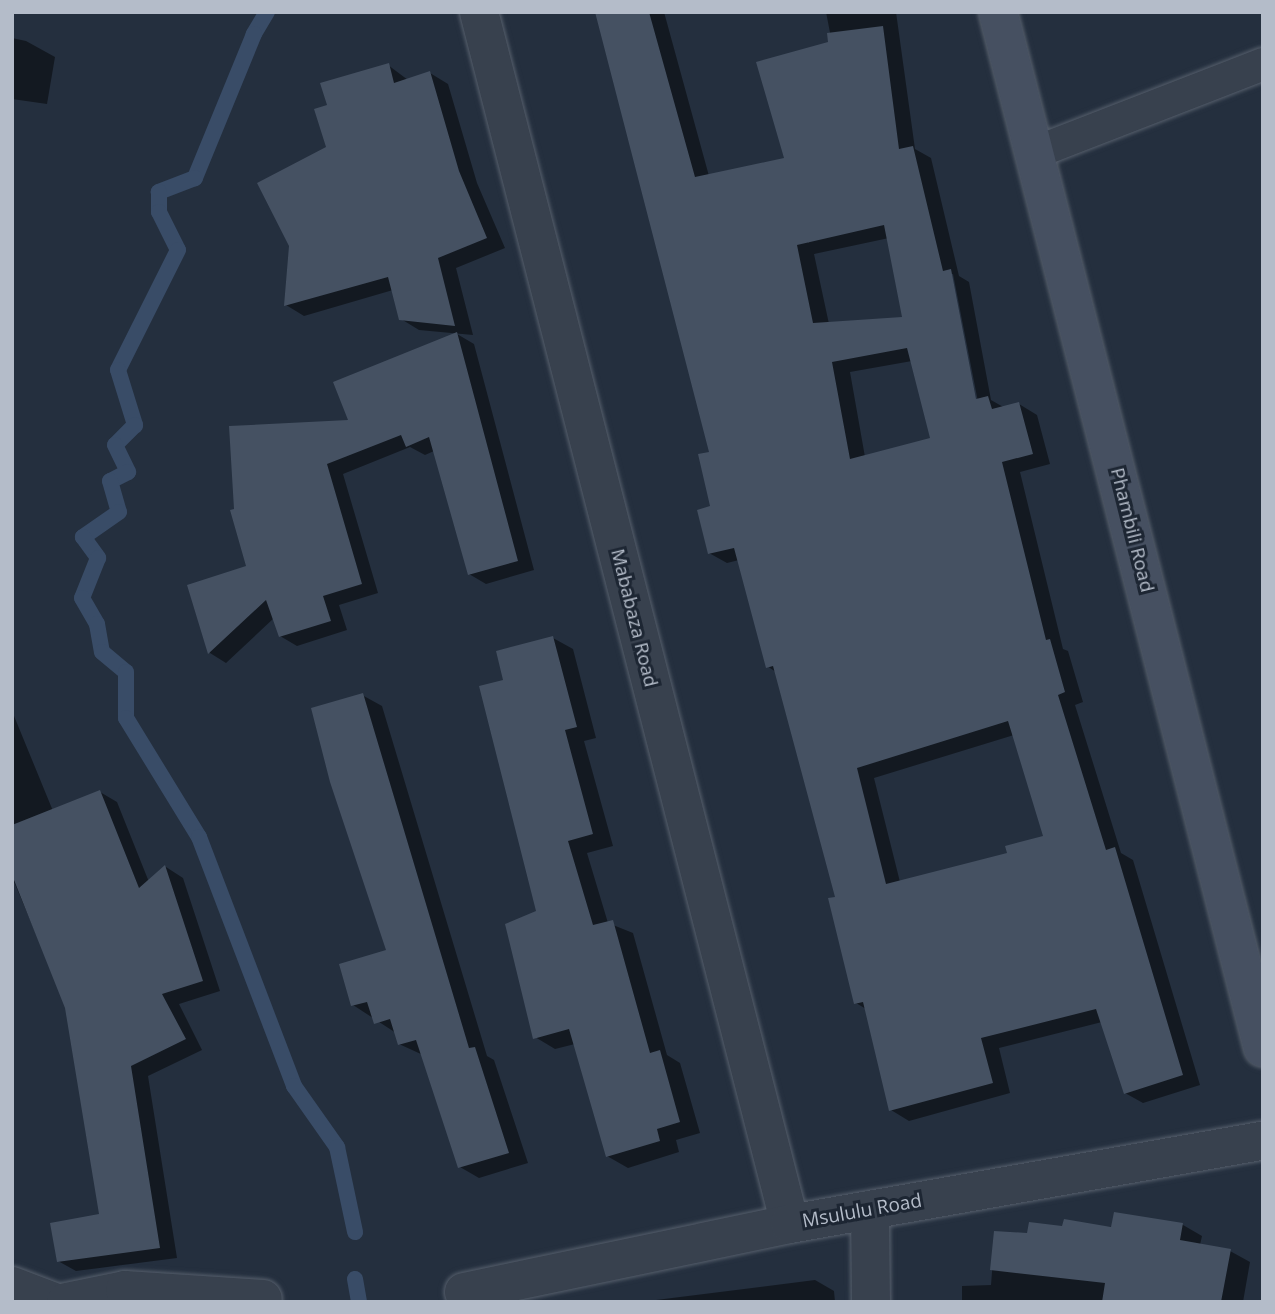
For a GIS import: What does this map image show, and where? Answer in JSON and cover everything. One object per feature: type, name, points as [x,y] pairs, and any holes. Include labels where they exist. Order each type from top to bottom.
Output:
[{"type":"street","name":"Mababaza Road","points":[[479,12],[790,1224]]},
{"type":"street","name":"Phambili Road","points":[[998,12],[1263,1048]]},
{"type":"street","name":"Msululu Road","points":[[464,1292],[790,1224],[1263,1141]]},
{"type":"street","points":[[870,1210],[871,1302]]},
{"type":"street","points":[[12,1286],[54,1302]]},
{"type":"street","points":[[66,1302],[125,1290],[263,1299]]},
{"type":"lane","points":[[1034,153],[1263,64]]},
{"type":"building","points":[[595,12],[649,12],[695,177],[784,158],[756,62],[828,42],[827,33],[883,26],[899,149],[913,146],[943,271],[951,269],[976,399],[988,396],[992,409],[1019,402],[1033,454],[1002,462],[1046,640],[1050,639],[1065,692],[1058,695],[1106,850],[1115,847],[1183,1075],[1124,1094],[1096,1009],[981,1038],[993,1083],[889,1111],[863,1002],[854,1004],[828,898],[835,897],[773,666],[766,668],[734,548],[708,554],[697,510],[710,506],[698,454],[709,452]],"holes":[[[884,225],[902,317],[813,323],[797,245]],[[907,348],[930,438],[850,459],[832,362]],[[1008,721],[1043,836],[1005,846],[1007,853],[886,884],[857,768]]]},
{"type":"building","points":[[389,63],[394,83],[430,71],[459,171],[487,238],[438,258],[455,326],[399,320],[388,277],[284,306],[289,246],[257,183],[326,147],[314,109],[327,105],[320,83]]},
{"type":"building","points":[[457,332],[518,561],[468,575],[429,437],[406,447],[401,435],[327,464],[362,584],[323,596],[331,621],[279,637],[266,600],[208,654],[187,585],[246,566],[230,510],[234,509],[229,426],[348,420],[333,382]]},
{"type":"building","points":[[553,636],[577,727],[565,730],[593,834],[568,841],[593,925],[613,920],[650,1053],[660,1050],[680,1122],[657,1129],[660,1141],[606,1157],[569,1029],[533,1039],[505,924],[536,911],[479,686],[503,680],[496,651]]},
{"type":"building","points":[[363,693],[469,1048],[475,1047],[509,1153],[458,1168],[416,1040],[398,1045],[390,1019],[374,1024],[367,1002],[351,1006],[339,964],[386,950],[330,782],[311,708]]},
{"type":"building","points":[[100,790],[139,888],[165,865],[203,981],[162,994],[186,1039],[131,1066],[160,1248],[57,1262],[50,1223],[99,1214],[65,1008],[12,875],[12,825]]},
{"type":"building","points":[[1114,1212],[1183,1223],[1180,1240],[1231,1249],[1221,1302],[1102,1302],[1105,1283],[990,1270],[994,1231],[1027,1233],[1029,1222],[1062,1226],[1064,1219],[1111,1227]]},
{"type":"waterway","points":[[267,12],[254,34],[195,178],[159,192],[159,212],[178,250],[118,370],[135,425],[115,445],[128,472],[110,481],[119,512],[83,537],[98,558],[82,598],[97,624],[102,652],[126,672],[126,718],[199,837],[294,1086],[337,1147],[355,1232]]},
{"type":"waterway","points":[[355,1279],[359,1302]]}]
